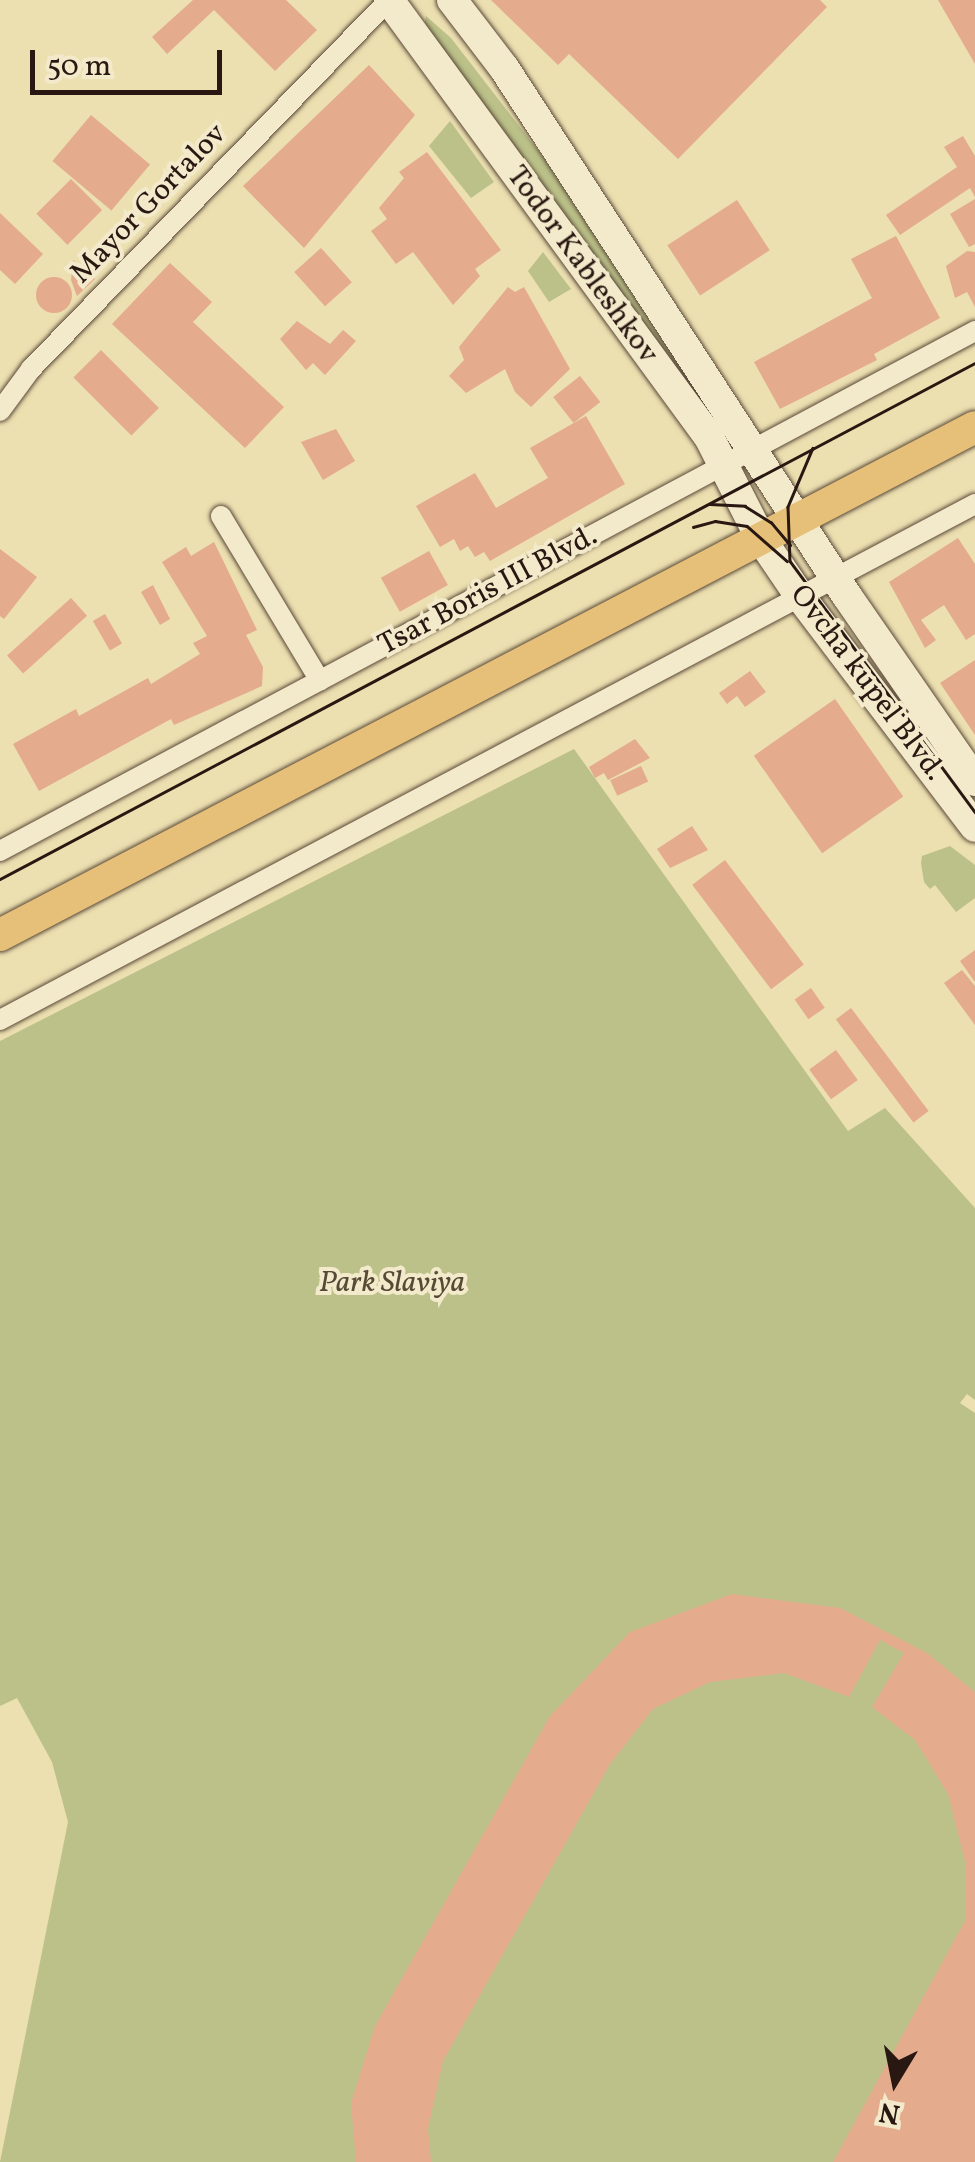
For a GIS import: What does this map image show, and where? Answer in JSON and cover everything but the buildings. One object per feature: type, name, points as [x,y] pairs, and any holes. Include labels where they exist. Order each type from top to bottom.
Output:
[{"type":"main road","name":"Todor Kableshkov","points":[[389,0],[724,466],[761,539]]},
{"type":"main road","name":"Todor Kableshkov","points":[[452,0],[504,68],[797,521]]},
{"type":"main road","points":[[0,935],[975,427]]},
{"type":"main road","name":"Ovcha kupel Blvd.","points":[[797,521],[975,781]]},
{"type":"main road","name":"Ovcha kupel Blvd.","points":[[761,539],[975,827]]},
{"type":"street","name":"Mayor Gortalov","points":[[0,411],[30,369],[389,0]]},
{"type":"street","name":"Tsar Boris III Blvd.","points":[[0,850],[975,330]]},
{"type":"street","points":[[0,1020],[975,504]]},
{"type":"street","points":[[220,516],[320,681]]},
{"type":"green space","points":[[426,16],[451,38],[547,162],[725,435],[424,25]]},
{"type":"green space","points":[[450,121],[494,182],[471,198],[429,146]]},
{"type":"green space","points":[[543,252],[571,289],[549,302],[528,271]]},
{"type":"green space","name":"Park Slaviya","points":[[574,749],[848,1131],[885,1108],[975,1208],[975,1400],[967,1394],[960,1403],[975,1413],[975,2162],[0,2162],[68,1822],[52,1762],[17,1698],[0,1706],[0,1041]]},
{"type":"green space","points":[[950,846],[975,865],[975,898],[956,912],[935,885],[930,889],[924,882],[921,863],[922,856]]},
{"type":"tram line","points":[[0,879],[975,363]]},
{"type":"tram line","points":[[813,448],[788,507],[790,561],[975,812]]},
{"type":"tram line","points":[[710,504],[745,506],[771,522],[790,545]]},
{"type":"tram line","points":[[693,527],[715,521],[747,526],[787,561]]}]
